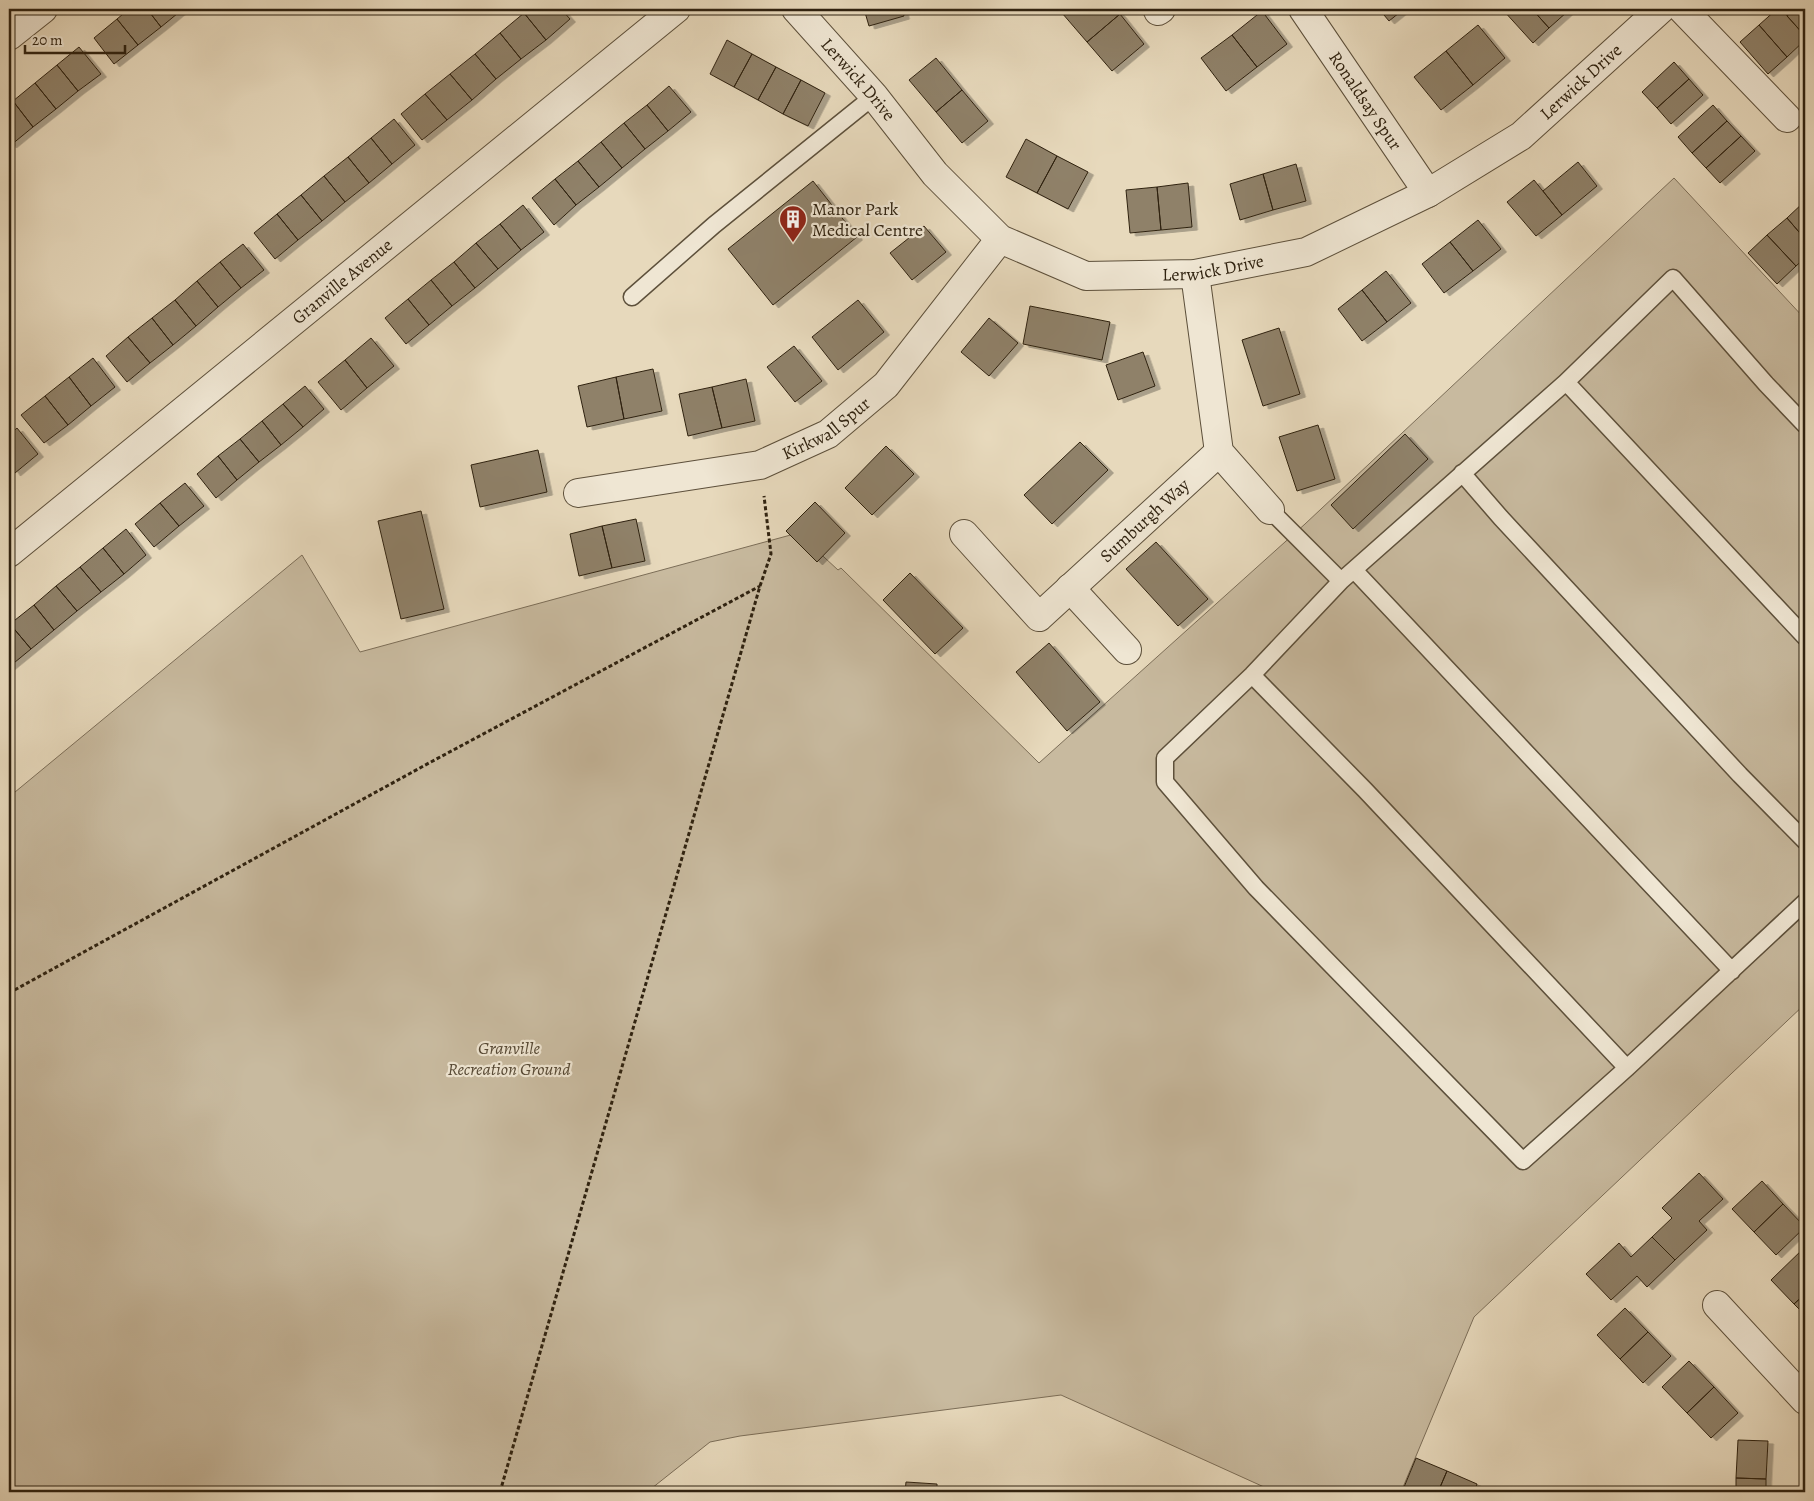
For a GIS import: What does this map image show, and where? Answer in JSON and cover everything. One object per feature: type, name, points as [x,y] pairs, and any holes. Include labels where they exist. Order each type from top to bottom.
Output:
[{"type":"street","points":[[9,36],[43,9]]},
{"type":"street","name":"Granville Avenue","points":[[9,553],[676,9]]},
{"type":"street","name":"Lerwick Drive","points":[[796,9],[874,96],[935,174],[1000,239],[1086,276],[1195,274],[1306,252],[1428,193],[1521,136],[1661,9]]},
{"type":"street","name":"Ronaldsay Spur","points":[[1303,9],[1428,193]]},
{"type":"street","points":[[1682,9],[1788,118]]},
{"type":"street","name":"Kirkwall Spur","points":[[578,493],[760,464],[828,434],[886,385],[1000,239]]},
{"type":"street","points":[[1195,274],[1219,452],[1270,510]]},
{"type":"street","name":"Sumburgh Way","points":[[964,534],[1039,617],[1219,452]]},
{"type":"street","points":[[1070,588],[1127,650]]},
{"type":"street","points":[[1717,1305],[1805,1400]]},
{"type":"lane","points":[[632,298],[714,225],[874,96]]},
{"type":"lane","points":[[1805,425],[1766,384],[1674,278],[1566,382],[1341,581],[1252,675],[1165,758],[1164,782],[1256,888],[1523,1161],[1627,1068],[1805,902]]},
{"type":"lane","points":[[1566,382],[1805,637]]},
{"type":"lane","points":[[1462,473],[1501,518],[1740,775],[1805,841]]},
{"type":"lane","points":[[1270,510],[1341,581]]},
{"type":"lane","points":[[1354,570],[1732,970]]},
{"type":"lane","points":[[1252,675],[1365,790],[1627,1068]]},
{"type":"path","points":[[500,1492],[770,554],[760,464]]},
{"type":"path","points":[[9,993],[438,758],[760,586]]},
{"type":"green space","name":"Granville Recreation Ground","points":[[1674,178],[1805,319],[1805,1004],[1474,1317],[1401,1492],[1275,1492],[1061,1395],[740,1436],[710,1442],[647,1492],[9,1492],[9,797],[302,555],[360,652],[798,533],[838,570],[841,568],[1039,763],[1305,524]]},
{"type":"building","points":[[129,9],[147,9],[161,27],[138,45],[117,19]]},
{"type":"building","points":[[147,9],[183,9],[161,27]]},
{"type":"building","points":[[530,9],[561,9],[570,19],[546,40],[524,13]]},
{"type":"building","points":[[864,9],[902,9],[904,16],[869,26]]},
{"type":"building","points":[[1067,9],[1115,9],[1120,14],[1087,42],[1062,13]]},
{"type":"building","points":[[1379,9],[1404,9],[1389,21]]},
{"type":"building","points":[[1532,9],[1549,28],[1533,43],[1503,10]]},
{"type":"building","points":[[1532,9],[1565,9],[1567,12],[1549,28]]},
{"type":"building","points":[[1777,9],[1781,9],[1805,36],[1805,40],[1787,57],[1759,25]]},
{"type":"building","points":[[1795,9],[1805,9],[1805,36],[1787,16]]},
{"type":"building","points":[[1262,11],[1287,44],[1257,67],[1232,35]]},
{"type":"building","points":[[524,13],[546,40],[521,59],[500,33]]},
{"type":"building","points":[[1120,14],[1144,44],[1112,71],[1087,42]]},
{"type":"building","points":[[117,19],[138,45],[114,64],[94,38]]},
{"type":"building","points":[[1478,25],[1505,58],[1473,85],[1446,51]]},
{"type":"building","points":[[1759,25],[1787,57],[1768,74],[1740,42]]},
{"type":"building","points":[[500,33],[521,59],[496,79],[475,54]]},
{"type":"building","points":[[1232,35],[1257,67],[1226,91],[1201,58]]},
{"type":"building","points":[[727,40],[752,54],[734,87],[710,74]]},
{"type":"building","points":[[79,47],[101,74],[78,91],[57,65]]},
{"type":"building","points":[[1446,51],[1473,85],[1441,110],[1414,77]]},
{"type":"building","points":[[475,54],[496,79],[472,100],[450,74]]},
{"type":"building","points":[[752,54],[776,67],[758,100],[734,87]]},
{"type":"building","points":[[936,58],[962,90],[936,112],[909,80]]},
{"type":"building","points":[[1674,62],[1689,79],[1657,108],[1642,92]]},
{"type":"building","points":[[57,65],[78,91],[56,109],[35,83]]},
{"type":"building","points":[[776,67],[801,80],[783,114],[758,100]]},
{"type":"building","points":[[450,74],[472,100],[447,120],[425,94]]},
{"type":"building","points":[[1689,79],[1703,95],[1671,124],[1657,108]]},
{"type":"building","points":[[801,80],[825,93],[808,126],[783,114]]},
{"type":"building","points":[[35,83],[56,109],[33,127],[13,101]]},
{"type":"building","points":[[669,86],[691,112],[668,131],[647,105]]},
{"type":"building","points":[[962,90],[988,121],[962,143],[936,112]]},
{"type":"building","points":[[425,94],[447,120],[422,140],[401,114]]},
{"type":"building","points":[[13,101],[33,127],[11,145],[9,142],[9,104]]},
{"type":"building","points":[[647,105],[668,131],[645,149],[624,123]]},
{"type":"building","points":[[1713,105],[1727,121],[1692,153],[1678,137]]},
{"type":"building","points":[[394,119],[415,145],[392,164],[371,138]]},
{"type":"building","points":[[1727,121],[1741,136],[1706,168],[1692,153]]},
{"type":"building","points":[[624,123],[645,149],[622,168],[601,142]]},
{"type":"building","points":[[1741,136],[1755,151],[1720,183],[1706,168]]},
{"type":"building","points":[[371,138],[392,164],[369,183],[348,157]]},
{"type":"building","points":[[1026,139],[1057,156],[1037,193],[1006,177]]},
{"type":"building","points":[[601,142],[622,168],[599,187],[578,161]]},
{"type":"building","points":[[1057,156],[1088,172],[1068,209],[1037,193]]},
{"type":"building","points":[[348,157],[369,183],[345,202],[324,176]]},
{"type":"building","points":[[578,161],[599,187],[576,205],[555,179]]},
{"type":"building","points":[[1578,162],[1597,186],[1562,215],[1543,191]]},
{"type":"building","points":[[1296,164],[1306,201],[1273,210],[1263,174]]},
{"type":"building","points":[[1263,174],[1273,210],[1240,220],[1230,184]]},
{"type":"building","points":[[324,176],[345,202],[322,221],[301,195]]},
{"type":"building","points":[[555,179],[576,205],[554,225],[532,198]]},
{"type":"building","points":[[1534,180],[1562,215],[1536,236],[1507,202]]},
{"type":"building","name":"Manor Park Medical Centre","points":[[813,181],[857,237],[773,305],[728,249]]},
{"type":"building","points":[[1188,183],[1192,227],[1161,230],[1157,187]]},
{"type":"building","points":[[1157,187],[1161,230],[1130,233],[1126,190]]},
{"type":"building","points":[[301,195],[322,221],[298,240],[277,214]]},
{"type":"building","points":[[1805,201],[1805,239],[1787,218]]},
{"type":"building","points":[[523,205],[544,232],[521,250],[500,224]]},
{"type":"building","points":[[277,214],[298,240],[275,259],[254,233]]},
{"type":"building","points":[[1787,218],[1805,239],[1805,258],[1796,266],[1767,235]]},
{"type":"building","points":[[1478,220],[1501,249],[1473,271],[1450,242]]},
{"type":"building","points":[[500,224],[521,250],[498,269],[476,243]]},
{"type":"building","points":[[924,226],[946,252],[912,280],[890,253]]},
{"type":"building","points":[[1767,235],[1796,266],[1777,284],[1748,253]]},
{"type":"building","points":[[1450,242],[1473,271],[1444,293],[1422,264]]},
{"type":"building","points":[[476,243],[498,269],[475,288],[454,262]]},
{"type":"building","points":[[243,244],[264,270],[241,288],[220,262]]},
{"type":"building","points":[[220,262],[241,288],[218,307],[197,281]]},
{"type":"building","points":[[454,262],[475,288],[452,306],[431,280]]},
{"type":"building","points":[[1386,271],[1411,303],[1387,322],[1362,290]]},
{"type":"building","points":[[431,280],[452,306],[429,325],[408,299]]},
{"type":"building","points":[[197,281],[218,307],[196,326],[175,300]]},
{"type":"building","points":[[1362,290],[1387,322],[1362,341],[1338,309]]},
{"type":"building","points":[[408,299],[429,325],[406,344],[385,318]]},
{"type":"building","points":[[175,300],[196,326],[173,345],[152,318]]},
{"type":"building","points":[[858,300],[884,332],[838,370],[812,337]]},
{"type":"building","points":[[1030,306],[1110,322],[1102,360],[1023,344]]},
{"type":"building","points":[[152,318],[173,345],[150,363],[128,337]]},
{"type":"building","points":[[989,318],[1018,343],[989,376],[961,352]]},
{"type":"building","points":[[1279,328],[1300,394],[1263,406],[1242,340]]},
{"type":"building","points":[[128,337],[150,363],[127,382],[106,356]]},
{"type":"building","points":[[371,338],[394,366],[367,388],[345,360]]},
{"type":"building","points":[[794,346],[822,381],[795,402],[767,367]]},
{"type":"building","points":[[1143,352],[1155,386],[1118,400],[1106,365]]},
{"type":"building","points":[[93,358],[115,387],[91,406],[69,377]]},
{"type":"building","points":[[345,360],[367,388],[341,410],[318,382]]},
{"type":"building","points":[[653,369],[662,411],[624,419],[616,377]]},
{"type":"building","points":[[69,377],[91,406],[68,425],[45,396]]},
{"type":"building","points":[[616,377],[624,419],[587,427],[578,386]]},
{"type":"building","points":[[746,379],[755,421],[722,428],[712,387]]},
{"type":"building","points":[[305,386],[324,409],[303,427],[283,404]]},
{"type":"building","points":[[712,387],[722,428],[688,436],[679,394]]},
{"type":"building","points":[[45,396],[68,425],[44,443],[21,415]]},
{"type":"building","points":[[283,404],[303,427],[281,445],[262,421]]},
{"type":"building","points":[[262,421],[281,445],[259,462],[240,439]]},
{"type":"building","points":[[1318,425],[1335,479],[1297,491],[1279,437]]},
{"type":"building","points":[[17,428],[38,454],[15,473],[9,464],[9,435]]},
{"type":"building","points":[[1405,434],[1428,459],[1353,529],[1331,505]]},
{"type":"building","points":[[240,439],[259,462],[237,480],[218,456]]},
{"type":"building","points":[[1080,442],[1108,470],[1052,524],[1024,495]]},
{"type":"building","points":[[886,446],[914,474],[872,515],[845,488]]},
{"type":"building","points":[[538,450],[547,492],[480,507],[471,465]]},
{"type":"building","points":[[218,456],[237,480],[216,498],[197,474]]},
{"type":"building","points":[[185,483],[204,506],[179,526],[160,503]]},
{"type":"building","points":[[815,502],[845,533],[817,562],[786,531]]},
{"type":"building","points":[[160,503],[179,526],[154,547],[135,524]]},
{"type":"building","points":[[421,511],[444,609],[401,619],[378,521]]},
{"type":"building","points":[[636,519],[645,561],[612,568],[602,526]]},
{"type":"building","points":[[602,526],[612,568],[579,576],[570,534]]},
{"type":"building","points":[[126,529],[146,555],[124,574],[103,548]]},
{"type":"building","points":[[1156,542],[1208,599],[1178,626],[1126,569]]},
{"type":"building","points":[[103,548],[124,574],[101,592],[80,567]]},
{"type":"building","points":[[80,567],[101,592],[77,611],[56,586]]},
{"type":"building","points":[[910,573],[963,628],[935,654],[883,600]]},
{"type":"building","points":[[56,586],[77,611],[54,630],[34,605]]},
{"type":"building","points":[[34,605],[54,630],[31,649],[10,624]]},
{"type":"building","points":[[9,625],[31,649],[9,667]]},
{"type":"building","points":[[1049,643],[1100,702],[1067,731],[1016,672]]},
{"type":"building","points":[[1699,1173],[1723,1199],[1699,1221],[1707,1230],[1675,1260],[1652,1237],[1672,1218],[1662,1208]]},
{"type":"building","points":[[1762,1181],[1783,1204],[1754,1232],[1732,1209]]},
{"type":"building","points":[[1783,1204],[1805,1227],[1776,1255],[1754,1232]]},
{"type":"building","points":[[1652,1237],[1675,1260],[1647,1287],[1637,1276],[1611,1300],[1586,1274],[1619,1243],[1631,1257]]},
{"type":"building","points":[[1805,1247],[1805,1294],[1794,1304],[1771,1280]]},
{"type":"building","points":[[1805,1294],[1805,1315],[1794,1304]]},
{"type":"building","points":[[1625,1308],[1648,1332],[1620,1359],[1597,1335]]},
{"type":"building","points":[[1648,1332],[1671,1356],[1643,1383],[1620,1359]]},
{"type":"building","points":[[1689,1361],[1714,1387],[1687,1413],[1662,1387]]},
{"type":"building","points":[[1714,1387],[1738,1413],[1711,1438],[1687,1413]]},
{"type":"building","points":[[1738,1440],[1768,1441],[1766,1479],[1736,1478]]},
{"type":"building","points":[[1416,1458],[1447,1471],[1438,1492],[1402,1492]]},
{"type":"building","points":[[1447,1471],[1477,1484],[1474,1492],[1438,1492]]},
{"type":"building","points":[[1736,1478],[1766,1479],[1766,1492],[1736,1492]]},
{"type":"building","points":[[906,1482],[937,1484],[937,1492],[905,1492]]},
{"type":"place","name":"Manor Park Medical Centre","points":[[793,243]]}]
